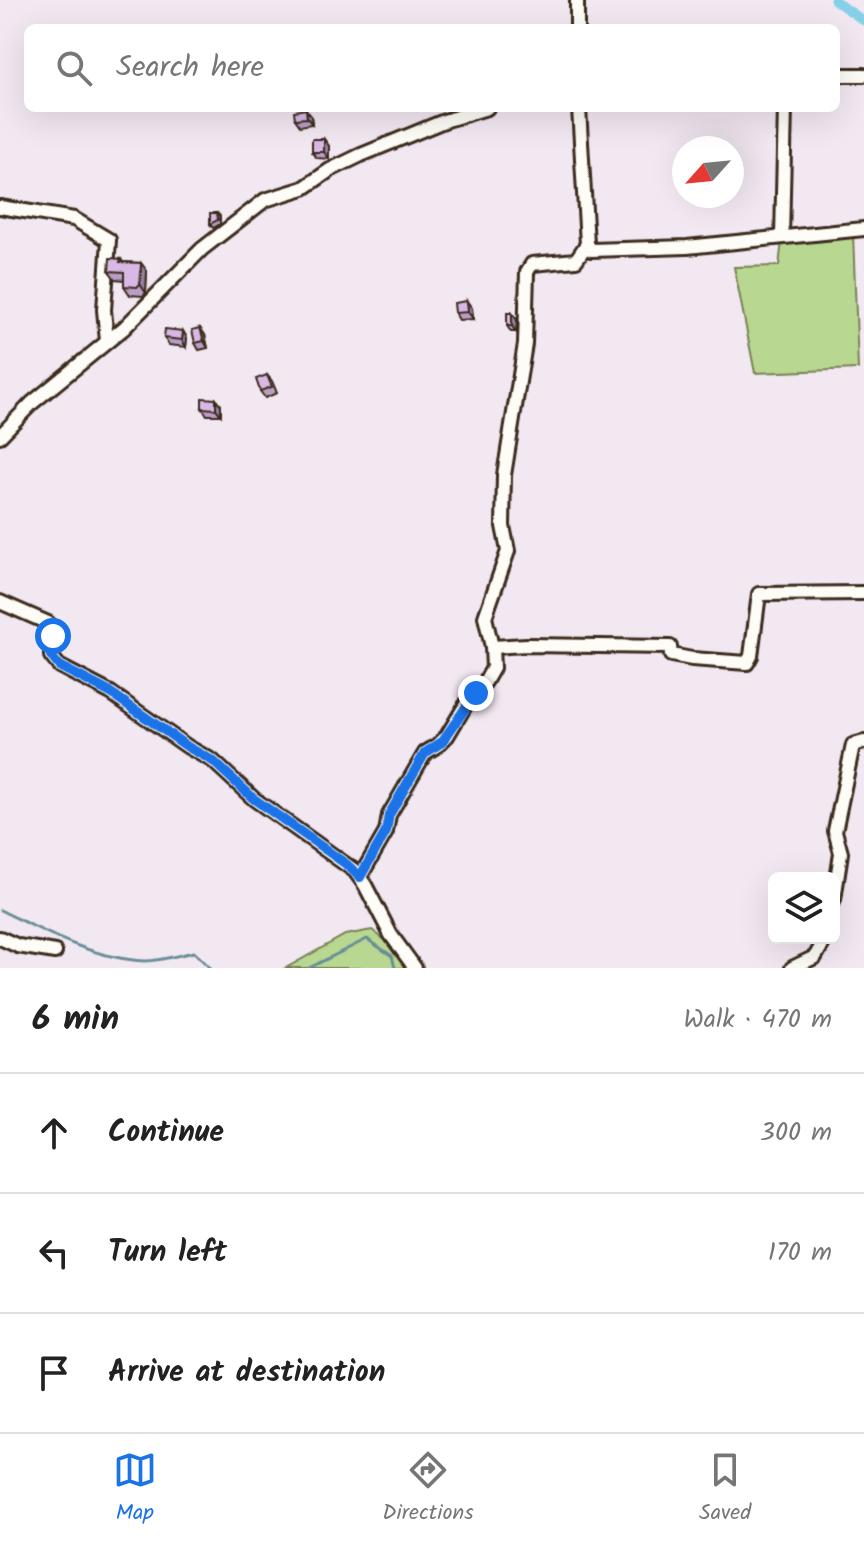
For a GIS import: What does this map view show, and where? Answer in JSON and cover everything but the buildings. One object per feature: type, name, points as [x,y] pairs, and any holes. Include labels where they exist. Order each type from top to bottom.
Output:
[{"type":"street","points":[[577,0],[577,24]]},
{"type":"street","points":[[840,75],[864,75]]},
{"type":"street","points":[[0,436],[32,403],[146,307],[202,249],[265,200],[304,188],[330,170],[361,155],[474,112]]},
{"type":"street","points":[[579,112],[587,244],[591,250],[616,251],[864,229]]},
{"type":"street","points":[[782,237],[785,112]]},
{"type":"street","points":[[0,207],[74,219],[109,240],[104,310],[107,341]]},
{"type":"street","points":[[360,877],[386,832],[389,815],[425,753],[442,742],[494,664],[485,617],[508,551],[503,526],[504,475],[525,344],[527,272],[532,264],[576,260],[587,244]]},
{"type":"street","points":[[492,647],[670,647],[671,655],[747,663],[751,656],[759,594],[864,593]]},
{"type":"street","points":[[0,602],[48,623],[53,636],[51,656],[59,666],[111,693],[213,761],[254,799],[346,864],[360,877],[391,935],[415,968]]},
{"type":"street","points":[[840,873],[841,853],[835,831],[843,783],[853,745],[864,742]]},
{"type":"street","points":[[0,938],[18,946],[55,952]]},
{"type":"street","points":[[792,968],[815,957],[823,944]]},
{"type":"green space","points":[[853,233],[858,369],[755,373],[734,267],[779,266],[782,241]]},
{"type":"green space","points":[[372,930],[390,944],[407,968],[286,968],[345,935]]},
{"type":"waterway","points":[[834,0],[864,21]]},
{"type":"waterway","points":[[0,910],[70,943],[107,955],[145,961],[194,952],[210,968]]},
{"type":"waterway","points":[[309,968],[367,939],[392,956],[395,968]]},
{"type":"route","points":[[53,636],[50,652],[59,666],[111,693],[197,753],[221,766],[254,799],[360,877],[386,832],[389,815],[425,753],[442,742],[476,693]]}]
